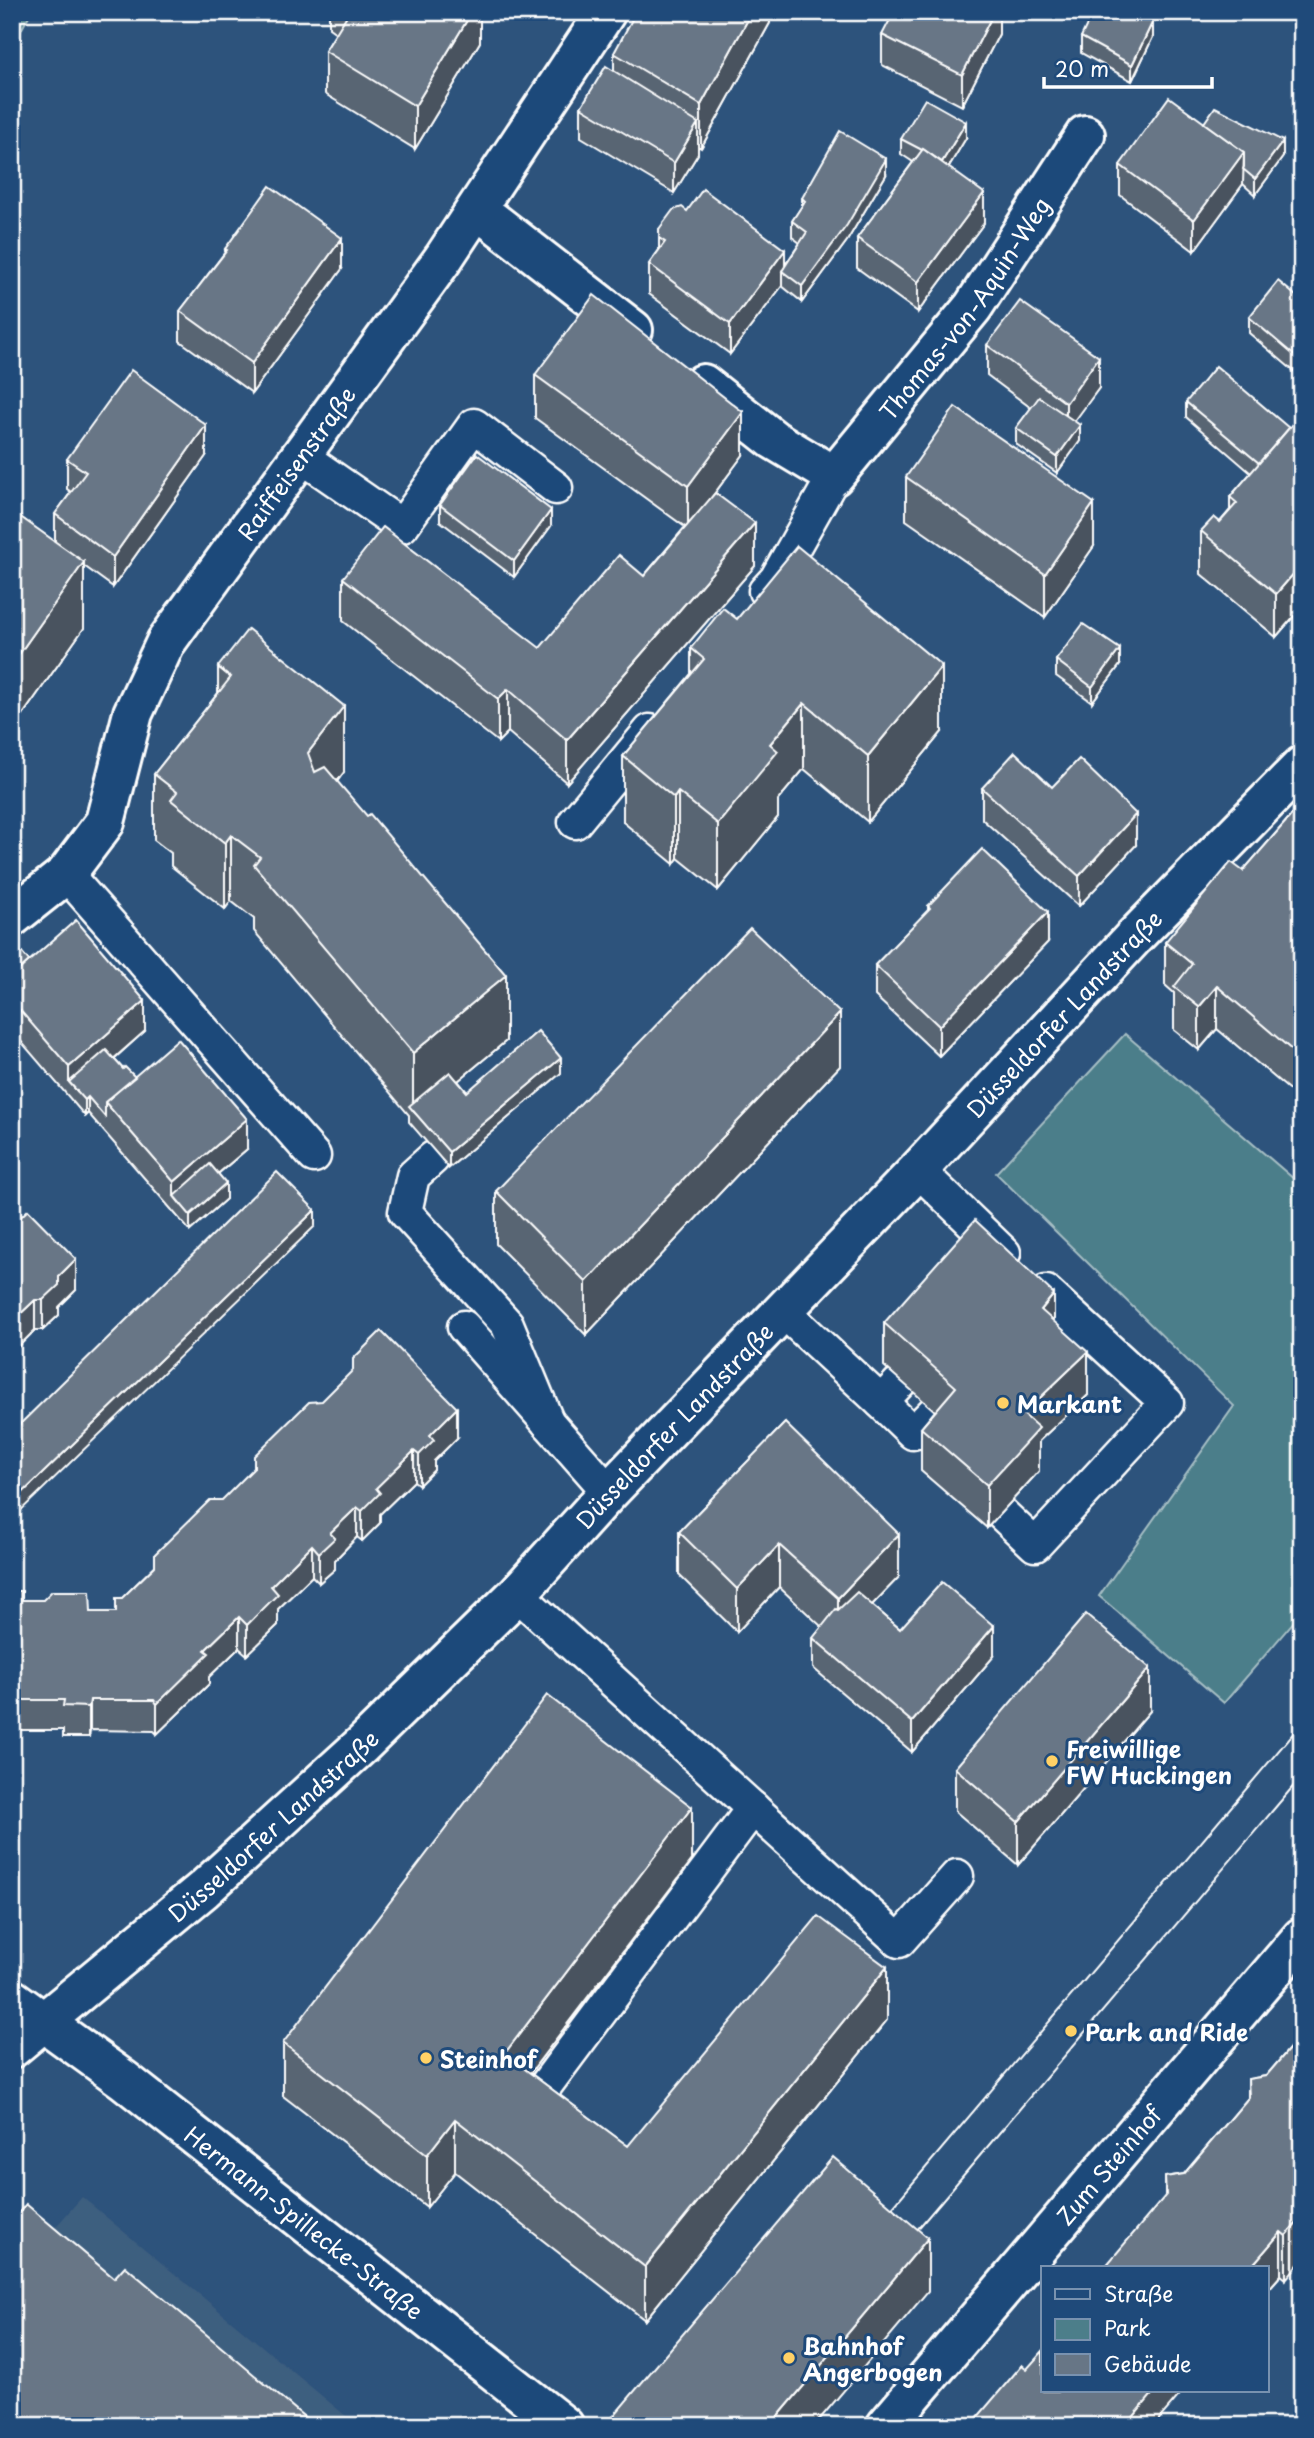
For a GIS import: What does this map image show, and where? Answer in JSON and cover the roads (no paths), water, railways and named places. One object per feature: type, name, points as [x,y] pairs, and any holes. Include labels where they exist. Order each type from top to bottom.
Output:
[{"type":"street","name":"Raiffeisenstraße","points":[[12,917],[66,874],[105,822],[133,713],[166,642],[443,260],[606,12]]},
{"type":"street","name":"Thomas-von-Aquin-Weg","points":[[834,476],[973,307],[1085,135]]},
{"type":"street","points":[[477,209],[774,440],[834,476]]},
{"type":"street","name":"Düsseldorfer Landstraße","points":[[12,2048],[214,1880],[362,1745],[517,1594],[1133,938],[1298,777]]},
{"type":"street","name":"Zum Steinhof","points":[[886,2426],[1302,1937]]},
{"type":"street","points":[[12,1999],[44,2022]]},
{"type":"street","name":"Hermann-Spillecke-Straße","points":[[44,2022],[124,2080],[564,2426]]},
{"type":"lane","points":[[301,456],[402,526],[474,425],[556,488]]},
{"type":"lane","name":"Thomas-von-Aquin-Weg","points":[[750,610],[776,579],[834,476]]},
{"type":"lane","points":[[575,822],[671,705]]},
{"type":"lane","points":[[66,874],[314,1156]]},
{"type":"lane","points":[[433,1158],[413,1176],[405,1212],[506,1324],[548,1423]]},
{"type":"lane","points":[[918,1170],[1004,1272],[1037,1302],[1167,1403],[1035,1545],[1000,1512]]},
{"type":"lane","points":[[782,1310],[891,1392],[928,1432]]},
{"type":"lane","points":[[464,1327],[609,1493]]},
{"type":"lane","points":[[517,1594],[899,1941],[957,1876]]},
{"type":"lane","points":[[531,2105],[752,1808]]},
{"type":"tram line","points":[[879,2223],[1302,1723]]},
{"type":"tram line","points":[[905,2244],[1302,1776]]},
{"type":"place","name":"Markant","points":[[1003,1403]]},
{"type":"place","name":"Freiwillige FW Huckingen","points":[[1052,1761]]},
{"type":"place","name":"Park and Ride","points":[[1071,2031]]},
{"type":"place","name":"Steinhof","points":[[426,2058]]},
{"type":"place","name":"Bahnhof Angerbogen","points":[[789,2358]]}]
